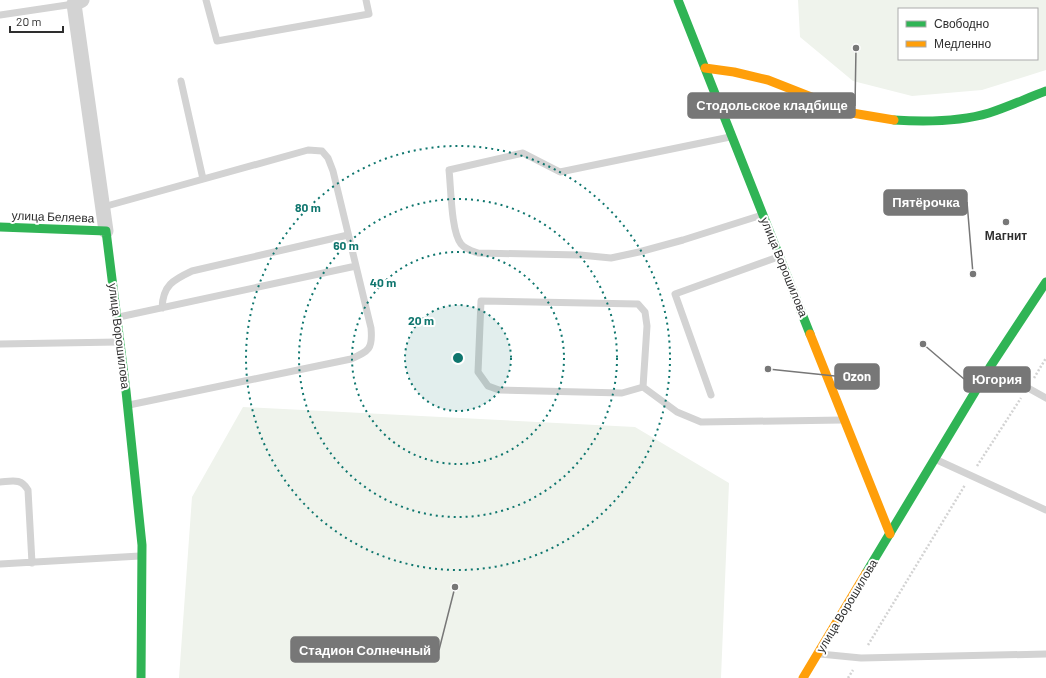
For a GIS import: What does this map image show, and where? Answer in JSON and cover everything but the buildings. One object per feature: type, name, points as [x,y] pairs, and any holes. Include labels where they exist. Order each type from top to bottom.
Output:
[{"type":"street","name":"улица Ворошилова","points":[[678,0],[890,534]]},
{"type":"street","name":"улица Ворошилова","points":[[77,1],[128,405],[142,545],[142,678]]},
{"type":"street","points":[[705,68],[734,72],[768,80],[852,113],[895,120],[920,121],[956,119],[988,113],[1046,91]]},
{"type":"street","points":[[1025,100],[1046,100]]},
{"type":"street","name":"улица Беляева","points":[[0,227],[106,231]]},
{"type":"street","name":"улица Ворошилова","points":[[803,678],[990,367],[1046,282]]},
{"type":"lane","points":[[206,0],[216,41],[369,14],[366,0]]},
{"type":"lane","points":[[0,15],[77,1]]},
{"type":"lane","points":[[181,81],[203,179]]},
{"type":"lane","points":[[732,136],[560,172],[523,153],[450,170],[452,216],[457,236],[461,244],[478,253],[580,255],[611,258],[683,240],[763,215]]},
{"type":"lane","points":[[103,207],[308,150],[322,151],[328,158],[333,171],[371,328],[372,341],[367,352],[351,359],[128,405]]},
{"type":"lane","points":[[162,308],[162,301],[167,287],[177,278],[192,271],[348,236]]},
{"type":"lane","points":[[712,395],[675,294],[780,256]]},
{"type":"lane","points":[[117,318],[356,266]]},
{"type":"lane","points":[[481,301],[638,304],[645,312],[647,326],[643,387],[622,393],[499,390],[488,386],[478,372],[481,301]]},
{"type":"lane","points":[[0,344],[120,342]]},
{"type":"lane","points":[[990,367],[1027,389],[1046,398]]},
{"type":"lane","points":[[643,387],[677,412],[701,422],[845,420]]},
{"type":"lane","points":[[935,459],[1046,510]]},
{"type":"lane","points":[[0,482],[19,481],[24,484],[28,490],[32,562]]},
{"type":"lane","points":[[0,564],[142,556]]},
{"type":"lane","points":[[818,654],[861,658],[1046,654]]},
{"type":"path","points":[[848,678],[971,476],[1046,358]]},
{"type":"shaded area","points":[[798,0],[1046,0],[1046,70],[982,90],[912,96],[853,81],[800,37]]},
{"type":"shaded area","points":[[243,407],[635,427],[729,483],[721,678],[179,678],[192,497]]},
{"type":"traffic: fast","points":[[678,0],[810,334]]},
{"type":"traffic: fast","points":[[894,120],[942,121],[978,116],[996,111],[1046,91]]},
{"type":"traffic: fast","points":[[0,227],[106,231],[126,391],[142,545],[141,678]]},
{"type":"traffic: fast","points":[[866,573],[990,367],[1046,282]]},
{"type":"traffic: slow","points":[[705,68],[734,72],[768,80],[852,113],[894,120]]},
{"type":"traffic: slow","points":[[810,334],[890,534]]},
{"type":"traffic: slow","points":[[803,678],[866,573]]},
{"type":"place","name":"Стодольское кладбище","points":[[856,48]]},
{"type":"place","name":"Магнит","points":[[1006,222]]},
{"type":"place","name":"Пятёрочка","points":[[973,274]]},
{"type":"place","name":"Югория","points":[[923,344]]},
{"type":"place","name":"Ozon","points":[[768,369]]},
{"type":"place","name":"Стадион Солнечный","points":[[455,587]]}]
